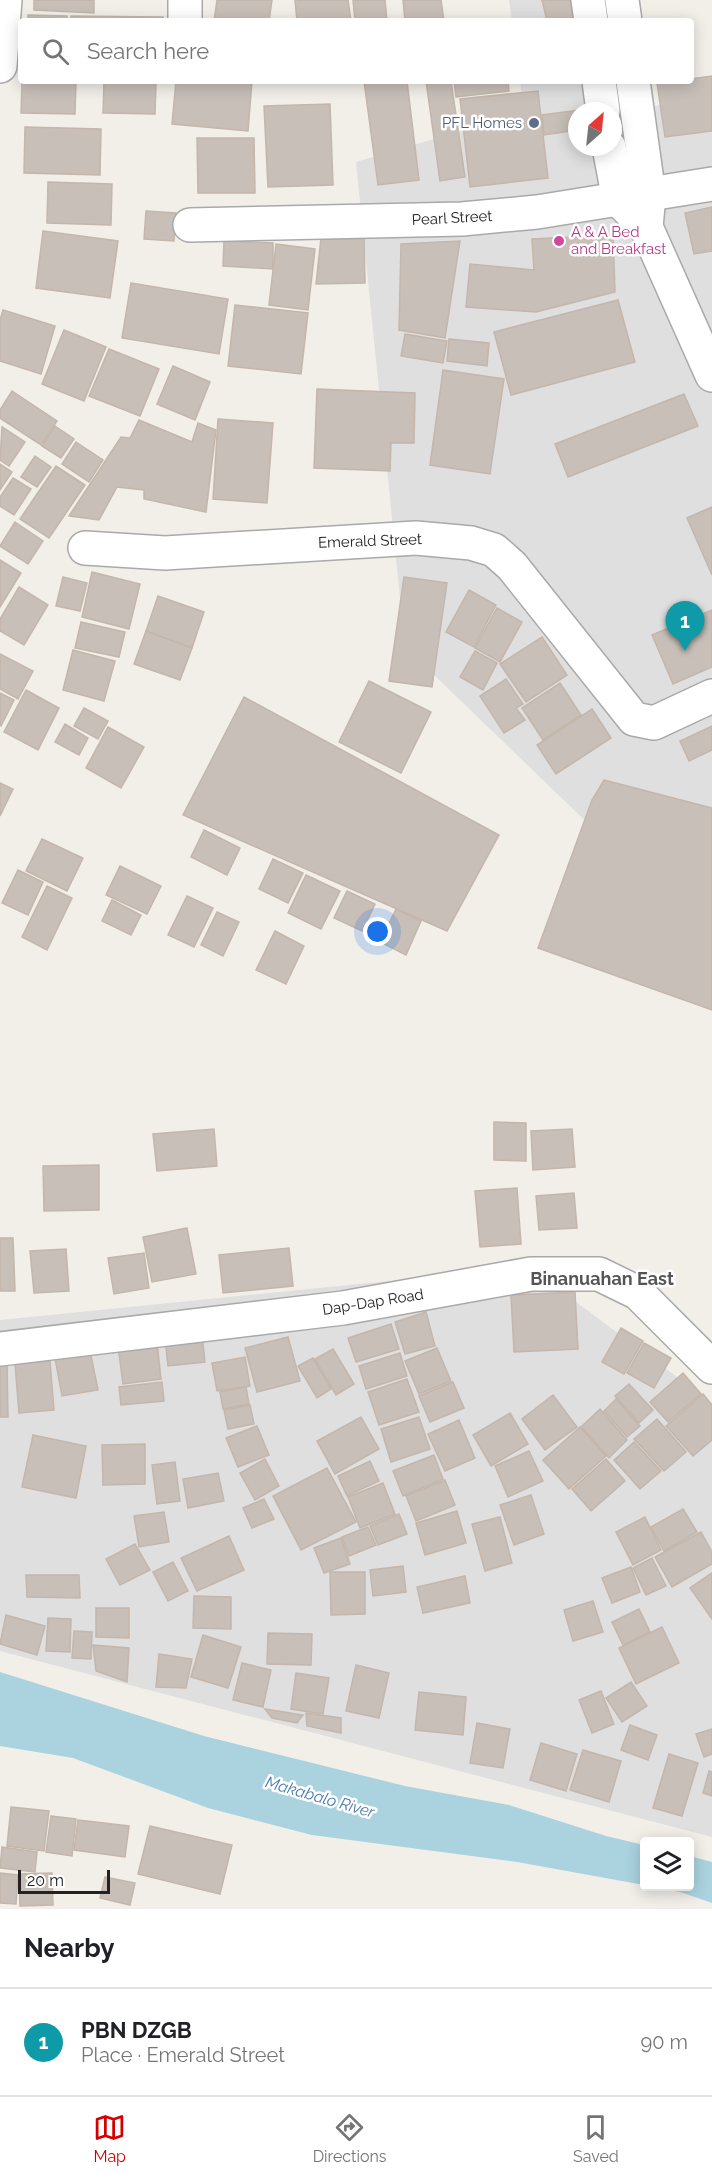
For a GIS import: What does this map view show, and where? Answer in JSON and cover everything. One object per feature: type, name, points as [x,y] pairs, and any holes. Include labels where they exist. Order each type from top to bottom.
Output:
[{"type":"street","points":[[0,66],[5,0]]},
{"type":"street","points":[[185,0],[185,18]]},
{"type":"street","points":[[588,0],[591,18]]},
{"type":"street","points":[[622,0],[625,18]]},
{"type":"street","points":[[599,84],[602,102]]},
{"type":"street","points":[[633,84],[634,197]]},
{"type":"street","points":[[614,156],[634,197],[712,375]]},
{"type":"street","name":"Pearl Street","points":[[190,225],[462,219],[537,212],[712,184]]},
{"type":"street","name":"Emerald Street","points":[[85,548],[165,553],[416,538],[471,543],[494,550],[512,566],[634,718],[654,723],[712,696]]},
{"type":"street","name":"Dap-Dap Road","points":[[0,1349],[343,1308],[531,1274],[599,1274],[638,1293],[712,1367]]},
{"type":"shaded area","points":[[509,0],[635,0],[638,18],[512,18]]},
{"type":"shaded area","points":[[520,84],[647,84],[651,107],[712,94],[712,943],[405,647],[356,162],[524,112]]},
{"type":"shaded area","points":[[529,1267],[712,1403],[712,1837],[0,1651],[0,1320]]},
{"type":"water","name":"Makabalo River","points":[[0,1672],[204,1736],[405,1786],[509,1805],[606,1836],[640,1844],[640,1884],[517,1862],[312,1835],[208,1808],[73,1758],[0,1746]]},
{"type":"water","points":[[694,1857],[712,1862],[712,1903],[674,1891],[694,1891]]},
{"type":"building","points":[[34,0],[94,0],[94,13],[34,10]]},
{"type":"building","points":[[217,0],[272,0],[269,18],[214,18]]},
{"type":"building","points":[[295,0],[348,0],[351,18],[297,18]]},
{"type":"building","points":[[353,0],[385,0],[387,18],[355,18]]},
{"type":"building","points":[[403,0],[441,0],[444,18],[405,18]]},
{"type":"building","points":[[542,0],[570,0],[573,18],[546,18]]},
{"type":"building","points":[[28,15],[67,16],[67,18],[28,18]]},
{"type":"building","points":[[71,16],[163,17],[163,18],[71,18]]},
{"type":"building","points":[[712,76],[712,131],[665,137],[657,84],[694,84],[694,79]]},
{"type":"building","points":[[22,84],[76,84],[75,114],[21,113]]},
{"type":"building","points":[[104,84],[156,84],[155,114],[103,113]]},
{"type":"building","points":[[176,84],[252,84],[248,131],[172,124]]},
{"type":"building","points":[[364,84],[407,84],[419,180],[378,185]]},
{"type":"building","points":[[426,84],[451,84],[465,177],[440,181]]},
{"type":"building","points":[[454,84],[508,84],[509,91],[456,97]]},
{"type":"building","points":[[538,91],[548,178],[470,187],[460,99]]},
{"type":"building","points":[[330,104],[333,185],[268,187],[264,106]]},
{"type":"building","points":[[568,112],[568,131],[544,135],[542,115]]},
{"type":"building","points":[[25,127],[101,129],[100,175],[24,173]]},
{"type":"building","points":[[197,138],[254,138],[255,193],[198,193]]},
{"type":"building","points":[[48,182],[112,184],[111,225],[47,223]]},
{"type":"building","points":[[712,207],[712,251],[694,254],[685,213]]},
{"type":"building","points":[[146,211],[176,213],[174,241],[144,239]]},
{"type":"building","points":[[43,231],[118,241],[110,298],[36,288]]},
{"type":"building","points":[[613,235],[615,292],[536,312],[466,307],[470,264],[534,270],[532,239]]},
{"type":"building","points":[[321,238],[364,238],[365,283],[316,284]]},
{"type":"building","points":[[224,241],[273,243],[273,269],[223,266]]},
{"type":"building","points":[[460,241],[445,338],[399,330],[401,244]]},
{"type":"building","points":[[276,244],[315,249],[308,310],[269,305]]},
{"type":"building","points":[[131,283],[228,299],[219,354],[122,338]]},
{"type":"building","points":[[618,300],[635,362],[511,395],[494,332]]},
{"type":"building","points":[[235,305],[308,313],[301,374],[228,366]]},
{"type":"building","points":[[3,310],[55,326],[41,374],[0,361],[0,320]]},
{"type":"building","points":[[64,330],[106,347],[84,401],[42,384]]},
{"type":"building","points":[[405,334],[447,341],[443,363],[401,356]]},
{"type":"building","points":[[449,339],[489,343],[487,366],[447,361]]},
{"type":"building","points":[[109,349],[159,369],[140,416],[89,396]]},
{"type":"building","points":[[173,366],[210,382],[195,420],[157,404]]},
{"type":"building","points":[[443,370],[504,379],[490,474],[430,465]]},
{"type":"building","points":[[317,389],[415,393],[414,443],[391,443],[390,471],[314,468]]},
{"type":"building","points":[[12,391],[57,421],[41,445],[0,418],[0,410]]},
{"type":"building","points":[[684,394],[698,426],[568,477],[555,444]]},
{"type":"building","points":[[218,419],[273,423],[267,503],[213,499]]},
{"type":"building","points":[[139,420],[192,442],[198,423],[216,430],[206,512],[144,499],[144,490],[117,487],[99,520],[69,516],[121,437],[130,438]]},
{"type":"building","points":[[55,426],[74,439],[61,458],[42,446]]},
{"type":"building","points":[[2,427],[25,442],[9,466],[0,460]]},
{"type":"building","points":[[76,442],[103,460],[89,482],[62,464]]},
{"type":"building","points":[[35,456],[51,467],[37,487],[21,477]]},
{"type":"building","points":[[0,464],[12,472],[0,490]]},
{"type":"building","points":[[56,466],[85,485],[49,538],[20,519]]},
{"type":"building","points":[[13,478],[31,489],[14,515],[0,506],[0,497]]},
{"type":"building","points":[[712,507],[712,575],[687,518]]},
{"type":"building","points":[[15,522],[43,541],[28,564],[0,546]]},
{"type":"building","points":[[0,560],[21,573],[0,607]]},
{"type":"building","points":[[92,572],[140,584],[129,629],[82,617]]},
{"type":"building","points":[[63,577],[87,583],[80,611],[56,606]]},
{"type":"building","points":[[404,577],[447,583],[432,687],[389,681]]},
{"type":"building","points":[[19,587],[48,605],[24,645],[0,631],[0,619]]},
{"type":"building","points":[[469,590],[496,605],[474,647],[446,632]]},
{"type":"building","points":[[158,596],[204,612],[192,648],[146,631]]},
{"type":"building","points":[[497,608],[522,622],[500,662],[475,648]]},
{"type":"building","points":[[712,610],[712,667],[673,684],[652,635]]},
{"type":"building","points":[[81,622],[125,632],[119,657],[75,648]]},
{"type":"building","points":[[146,631],[192,648],[180,680],[134,664]]},
{"type":"building","points":[[542,637],[567,675],[526,702],[500,664]]},
{"type":"building","points":[[73,650],[115,661],[104,701],[63,690]]},
{"type":"building","points":[[475,651],[497,663],[483,690],[460,677]]},
{"type":"building","points":[[0,654],[33,671],[18,699],[0,689]]},
{"type":"building","points":[[506,679],[523,704],[516,708],[525,720],[504,733],[480,696]]},
{"type":"building","points":[[369,681],[431,712],[401,773],[339,742]]},
{"type":"building","points":[[560,683],[581,715],[543,740],[522,708]]},
{"type":"building","points":[[26,690],[59,708],[38,750],[4,732]]},
{"type":"building","points":[[0,693],[14,700],[1,726],[0,725]]},
{"type":"building","points":[[244,697],[499,835],[447,931],[183,815]]},
{"type":"building","points":[[84,708],[108,721],[98,739],[74,726]]},
{"type":"building","points":[[592,709],[611,738],[556,774],[537,745]]},
{"type":"building","points":[[65,724],[88,738],[79,755],[55,742]]},
{"type":"building","points":[[712,726],[712,750],[689,761],[680,741]]},
{"type":"building","points":[[108,727],[144,747],[121,788],[86,768]]},
{"type":"building","points":[[604,780],[712,808],[712,1010],[538,948],[592,800]]},
{"type":"building","points":[[0,783],[13,789],[0,816]]},
{"type":"building","points":[[204,830],[240,848],[227,875],[191,857]]},
{"type":"building","points":[[42,839],[83,858],[67,891],[26,871]]},
{"type":"building","points":[[273,859],[303,873],[288,903],[259,889]]},
{"type":"building","points":[[120,866],[161,886],[147,914],[106,895]]},
{"type":"building","points":[[18,870],[43,882],[28,915],[2,903]]},
{"type":"building","points":[[306,875],[340,891],[321,929],[288,913]]},
{"type":"building","points":[[47,886],[72,898],[47,950],[22,937]]},
{"type":"building","points":[[347,891],[375,904],[362,931],[334,918]]},
{"type":"building","points":[[187,896],[213,908],[194,947],[168,935]]},
{"type":"building","points":[[112,900],[141,915],[131,935],[102,921]]},
{"type":"building","points":[[396,909],[421,921],[406,955],[380,942]]},
{"type":"building","points":[[217,912],[239,922],[223,956],[201,945]]},
{"type":"building","points":[[275,931],[304,946],[286,984],[256,970]]},
{"type":"building","points":[[494,1122],[526,1123],[526,1161],[494,1160]]},
{"type":"building","points":[[214,1129],[217,1166],[157,1171],[153,1134]]},
{"type":"building","points":[[572,1129],[575,1167],[533,1170],[531,1131]]},
{"type":"building","points":[[99,1165],[99,1210],[44,1211],[43,1166]]},
{"type":"building","points":[[517,1188],[521,1244],[480,1247],[475,1191]]},
{"type":"building","points":[[574,1193],[577,1228],[539,1230],[536,1196]]},
{"type":"building","points":[[187,1228],[196,1274],[152,1282],[143,1237]]},
{"type":"building","points":[[0,1238],[13,1238],[15,1291],[0,1291]]},
{"type":"building","points":[[289,1248],[293,1286],[223,1293],[219,1255]]},
{"type":"building","points":[[66,1249],[69,1291],[34,1293],[30,1251]]},
{"type":"building","points":[[144,1253],[149,1288],[114,1294],[108,1258]]},
{"type":"building","points":[[575,1292],[578,1349],[514,1352],[511,1295]]},
{"type":"building","points":[[426,1312],[435,1346],[405,1354],[395,1322]]},
{"type":"building","points":[[391,1324],[399,1349],[356,1362],[348,1338]]},
{"type":"building","points":[[621,1328],[643,1341],[624,1374],[602,1362]]},
{"type":"building","points":[[202,1335],[205,1362],[168,1366],[165,1339]]},
{"type":"building","points":[[288,1337],[300,1381],[257,1392],[245,1348]]},
{"type":"building","points":[[157,1342],[161,1379],[123,1384],[118,1346]]},
{"type":"building","points":[[644,1343],[671,1358],[654,1388],[627,1373]]},
{"type":"building","points":[[437,1348],[451,1381],[419,1394],[405,1361]]},
{"type":"building","points":[[333,1349],[354,1384],[336,1395],[315,1359]]},
{"type":"building","points":[[90,1351],[98,1390],[62,1396],[55,1358]]},
{"type":"building","points":[[400,1353],[407,1376],[366,1389],[359,1366]]},
{"type":"building","points":[[245,1357],[250,1386],[217,1391],[212,1363]]},
{"type":"building","points":[[313,1358],[331,1389],[317,1398],[298,1366]]},
{"type":"building","points":[[0,1361],[7,1361],[8,1417],[0,1417]]},
{"type":"building","points":[[50,1361],[54,1410],[19,1413],[15,1364]]},
{"type":"building","points":[[683,1373],[701,1394],[668,1422],[650,1402]]},
{"type":"building","points":[[407,1379],[419,1412],[379,1425],[368,1392]]},
{"type":"building","points":[[162,1382],[164,1401],[121,1405],[119,1387]]},
{"type":"building","points":[[453,1382],[464,1408],[430,1422],[419,1396]]},
{"type":"building","points":[[629,1384],[653,1410],[639,1423],[615,1396]]},
{"type":"building","points":[[246,1387],[249,1404],[223,1409],[220,1392]]},
{"type":"building","points":[[703,1394],[712,1405],[712,1440],[693,1456],[666,1426]]},
{"type":"building","points":[[553,1395],[577,1427],[545,1450],[522,1419]]},
{"type":"building","points":[[616,1399],[640,1426],[627,1437],[604,1411]]},
{"type":"building","points":[[250,1405],[254,1424],[228,1429],[224,1410]]},
{"type":"building","points":[[600,1409],[627,1440],[609,1458],[581,1427]]},
{"type":"building","points":[[510,1413],[528,1444],[491,1466],[473,1435]]},
{"type":"building","points":[[361,1417],[379,1449],[335,1474],[317,1441]]},
{"type":"building","points":[[419,1417],[430,1449],[391,1462],[381,1429]]},
{"type":"building","points":[[657,1419],[686,1452],[664,1471],[634,1439]]},
{"type":"building","points":[[459,1420],[475,1458],[445,1471],[428,1434]]},
{"type":"building","points":[[257,1426],[269,1455],[238,1467],[226,1438]]},
{"type":"building","points":[[580,1427],[606,1456],[569,1489],[543,1460]]},
{"type":"building","points":[[33,1435],[86,1446],[76,1498],[22,1487]]},
{"type":"building","points":[[634,1442],[661,1471],[640,1489],[614,1460]]},
{"type":"building","points":[[145,1444],[145,1484],[103,1485],[102,1445]]},
{"type":"building","points":[[529,1451],[543,1481],[508,1497],[495,1466]]},
{"type":"building","points":[[434,1455],[443,1479],[403,1496],[393,1471]]},
{"type":"building","points":[[265,1459],[279,1486],[255,1500],[240,1473]]},
{"type":"building","points":[[606,1459],[625,1481],[591,1511],[572,1489]]},
{"type":"building","points":[[370,1461],[379,1481],[347,1496],[338,1476]]},
{"type":"building","points":[[175,1462],[180,1501],[157,1504],[152,1465]]},
{"type":"building","points":[[327,1468],[356,1522],[301,1550],[273,1496]]},
{"type":"building","points":[[218,1473],[224,1501],[188,1508],[183,1479]]},
{"type":"building","points":[[445,1480],[455,1505],[416,1521],[406,1496]]},
{"type":"building","points":[[383,1483],[395,1514],[360,1528],[348,1497]]},
{"type":"building","points":[[531,1495],[544,1534],[514,1545],[500,1505]]},
{"type":"building","points":[[264,1499],[274,1519],[252,1528],[243,1508]]},
{"type":"building","points":[[683,1509],[697,1532],[664,1551],[651,1527]]},
{"type":"building","points":[[457,1511],[466,1543],[425,1555],[416,1523]]},
{"type":"building","points":[[164,1512],[169,1542],[139,1547],[134,1516]]},
{"type":"building","points":[[399,1514],[407,1534],[378,1545],[370,1526]]},
{"type":"building","points":[[500,1517],[512,1563],[485,1571],[472,1524]]},
{"type":"building","points":[[645,1517],[661,1550],[633,1565],[616,1532]]},
{"type":"building","points":[[368,1527],[376,1545],[349,1556],[342,1537]]},
{"type":"building","points":[[701,1532],[712,1552],[712,1564],[672,1587],[655,1557]]},
{"type":"building","points":[[229,1536],[244,1570],[197,1591],[181,1558]]},
{"type":"building","points":[[341,1538],[350,1564],[324,1573],[314,1548]]},
{"type":"building","points":[[135,1544],[150,1570],[120,1585],[106,1559]]},
{"type":"building","points":[[652,1558],[666,1586],[646,1595],[633,1568]]},
{"type":"building","points":[[173,1562],[188,1591],[168,1601],[153,1572]]},
{"type":"building","points":[[403,1566],[406,1592],[373,1596],[370,1570]]},
{"type":"building","points":[[631,1567],[640,1592],[612,1603],[602,1578]]},
{"type":"building","points":[[330,1572],[365,1572],[365,1614],[331,1615]]},
{"type":"building","points":[[712,1573],[712,1619],[690,1588]]},
{"type":"building","points":[[26,1575],[79,1575],[80,1598],[27,1597]]},
{"type":"building","points":[[465,1576],[470,1603],[423,1613],[417,1587]]},
{"type":"building","points":[[194,1596],[231,1597],[231,1629],[193,1628]]},
{"type":"building","points":[[593,1601],[603,1632],[573,1641],[564,1610]]},
{"type":"building","points":[[96,1608],[129,1608],[129,1638],[96,1637]]},
{"type":"building","points":[[639,1609],[650,1632],[623,1645],[612,1622]]},
{"type":"building","points":[[6,1615],[45,1626],[37,1655],[0,1644]]},
{"type":"building","points":[[48,1618],[71,1619],[70,1652],[46,1651]]},
{"type":"building","points":[[662,1627],[679,1663],[636,1684],[619,1648]]},
{"type":"building","points":[[74,1631],[92,1632],[91,1659],[72,1658]]},
{"type":"building","points":[[268,1633],[312,1634],[311,1665],[267,1664]]},
{"type":"building","points":[[203,1635],[241,1647],[228,1688],[191,1677]]},
{"type":"building","points":[[93,1645],[129,1648],[127,1682],[96,1671]]},
{"type":"building","points":[[159,1654],[192,1659],[186,1688],[156,1687]]},
{"type":"building","points":[[242,1663],[271,1670],[263,1707],[233,1700]]},
{"type":"building","points":[[356,1665],[389,1673],[379,1718],[346,1711]]},
{"type":"building","points":[[296,1673],[329,1678],[323,1714],[291,1709]]},
{"type":"building","points":[[631,1682],[647,1706],[622,1722],[606,1698]]},
{"type":"building","points":[[601,1691],[614,1724],[592,1733],[579,1700]]},
{"type":"building","points":[[419,1692],[466,1697],[463,1735],[415,1730]]},
{"type":"building","points":[[265,1709],[303,1715],[297,1723],[272,1718]]},
{"type":"building","points":[[306,1713],[341,1718],[341,1733],[307,1726]]},
{"type":"building","points":[[477,1723],[510,1729],[503,1768],[470,1763]]},
{"type":"building","points":[[630,1725],[657,1735],[648,1760],[621,1750]]},
{"type":"building","points":[[712,1729],[712,1754],[704,1757],[696,1734]]},
{"type":"building","points":[[541,1743],[577,1754],[566,1791],[530,1780]]},
{"type":"building","points":[[583,1750],[621,1761],[609,1802],[570,1790]]},
{"type":"building","points":[[669,1754],[698,1763],[682,1816],[653,1808]]},
{"type":"building","points":[[709,1771],[712,1772],[712,1796],[703,1793]]},
{"type":"building","points":[[11,1807],[49,1811],[44,1851],[7,1846]]},
{"type":"building","points":[[51,1816],[76,1819],[72,1856],[46,1852]]},
{"type":"building","points":[[78,1820],[129,1826],[125,1857],[74,1850]]},
{"type":"building","points":[[150,1826],[232,1845],[220,1894],[138,1874]]},
{"type":"building","points":[[2,1847],[37,1852],[35,1872],[0,1868]]},
{"type":"building","points":[[0,1873],[18,1875],[16,1904],[0,1903]]},
{"type":"building","points":[[52,1873],[53,1905],[20,1906],[19,1874]]},
{"type":"building","points":[[105,1877],[135,1883],[130,1905],[100,1898]]},
{"type":"place","name":"PFL Homes","points":[[534,123]]},
{"type":"place","name":"A & A Bed and Breakfast","points":[[559,241]]},
{"type":"place","name":"PBN DZGB","points":[[685,651]]},
{"type":"district","name":"Binanuahan East","points":[[602,1278]]}]
